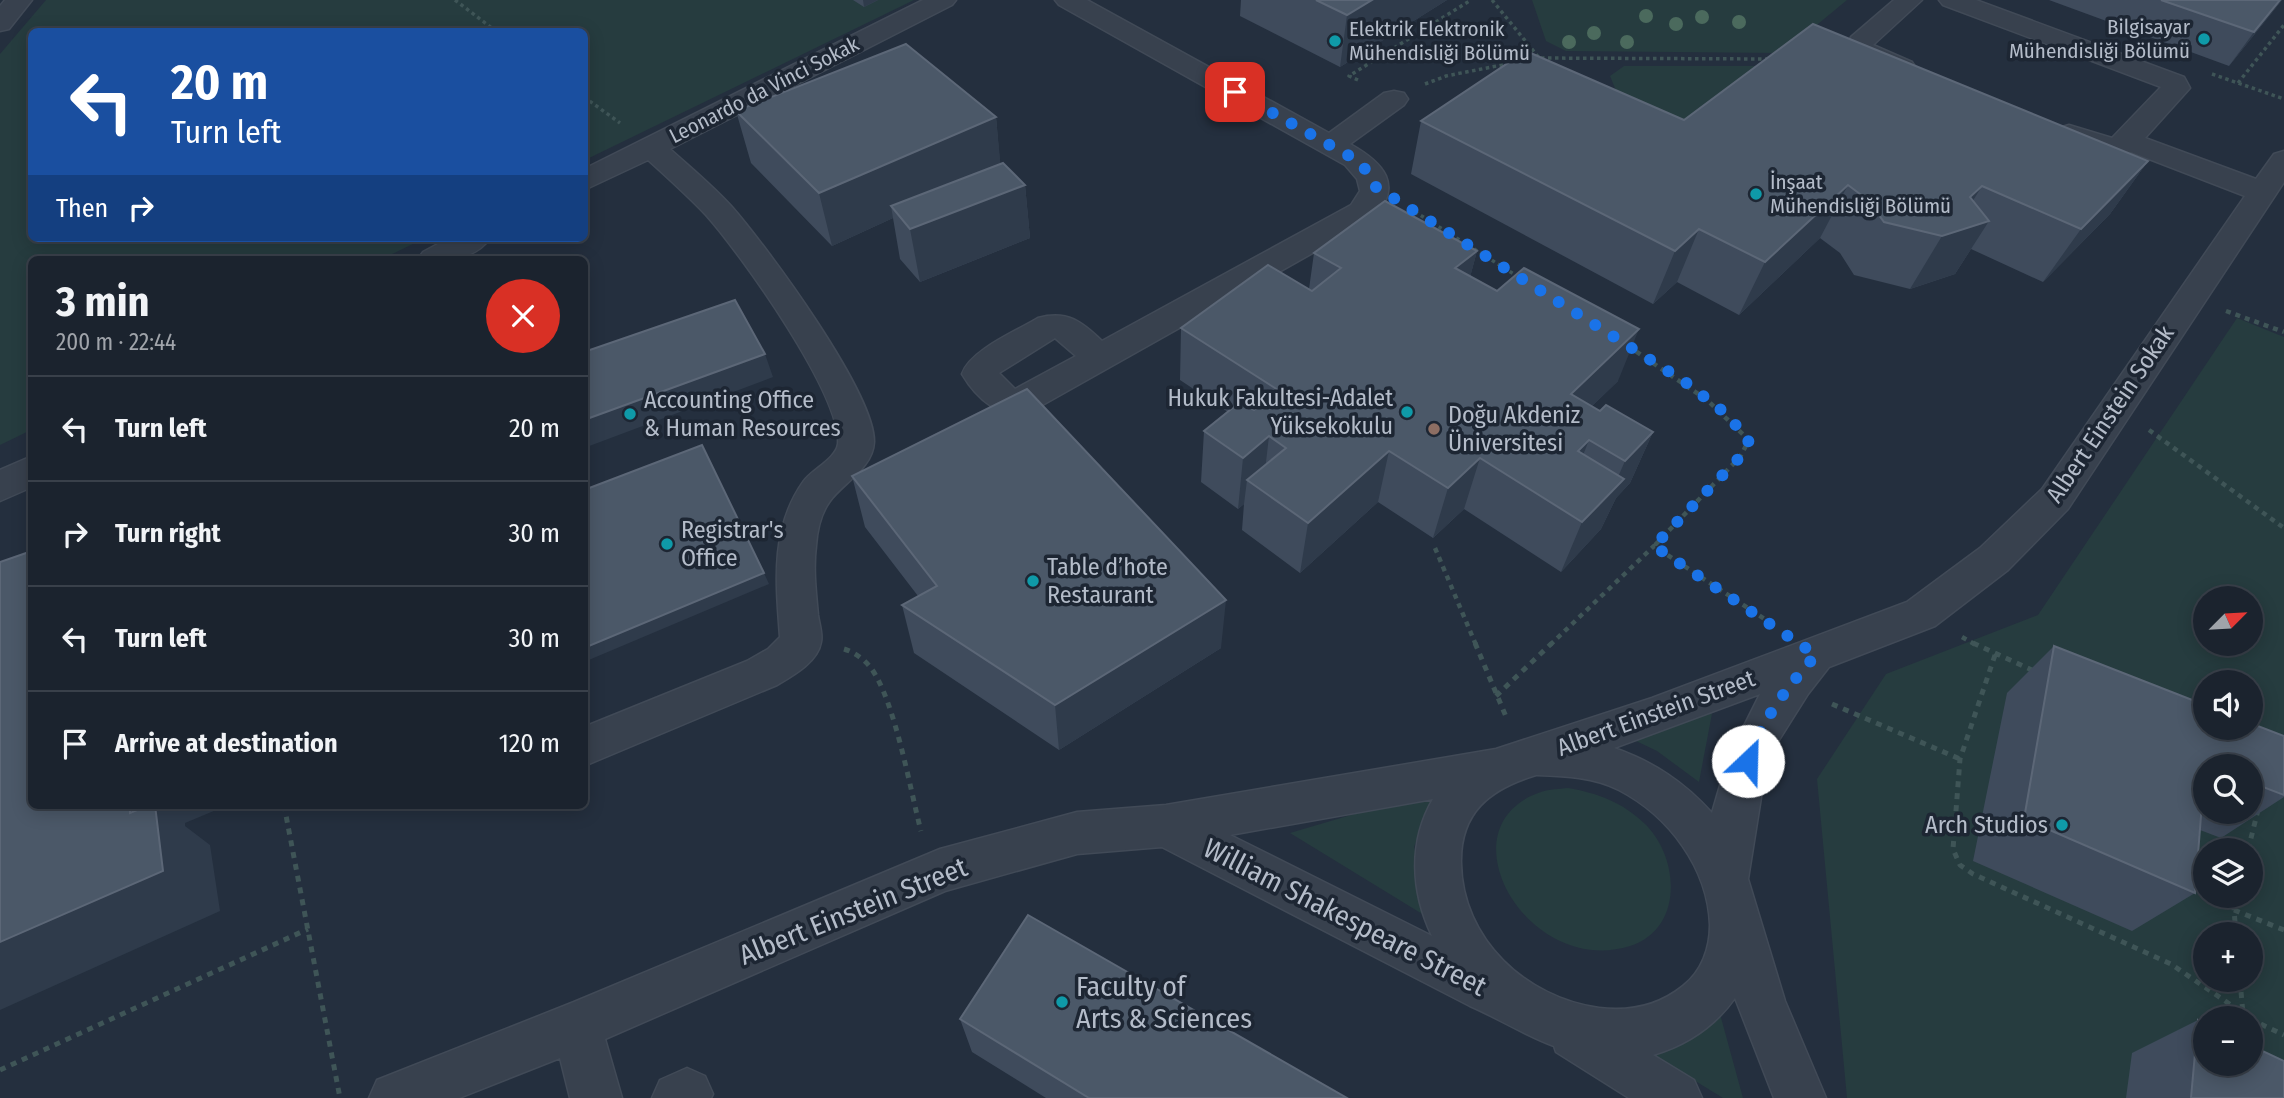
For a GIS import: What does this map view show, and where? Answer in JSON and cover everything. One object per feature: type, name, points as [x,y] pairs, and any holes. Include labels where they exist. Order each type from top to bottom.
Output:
[{"type":"street","points":[[0,23],[19,0]]},
{"type":"street","name":"Leonardo da Vinci Sokak","points":[[588,179],[943,0]]},
{"type":"street","points":[[1068,0],[1355,159],[1369,173],[1376,187],[1374,201],[1362,212],[1107,354]]},
{"type":"street","points":[[1909,0],[1860,43],[1860,47],[1867,54],[1931,79]]},
{"type":"street","points":[[1952,0],[2174,83],[2176,88],[2119,148],[2111,149],[2045,125]]},
{"type":"street","points":[[1329,145],[1394,99]]},
{"type":"street","points":[[2133,134],[2272,176]]},
{"type":"street","points":[[588,745],[762,673],[783,661],[801,642],[795,555],[800,525],[816,492],[848,460],[856,444],[855,426],[834,380],[755,259],[722,215],[651,147]]},
{"type":"street","name":"Albert Einstein Sokak","points":[[1802,670],[1922,614],[1994,559],[2055,499],[2272,176]]},
{"type":"street","points":[[440,256],[466,242]]},
{"type":"street","points":[[0,487],[28,472]]},
{"type":"street","points":[[1800,1098],[1761,1002],[1730,894],[1707,840],[1681,809],[1647,783],[1611,766],[1573,757],[1518,761],[1470,785],[1450,810],[1438,841],[1436,875],[1444,911],[1461,947],[1488,981],[1542,1017],[1608,1035],[1652,1031],[1690,1014],[1717,987],[1732,951],[1730,894],[1729,835],[1754,743],[1802,670]]},
{"type":"street","name":"Albert Einstein Street","points":[[395,1098],[577,1027],[940,871],[1077,833],[1166,826],[1518,761],[1802,670]]},
{"type":"street","name":"William Shakespeare Street","points":[[1166,826],[1542,1017],[1676,1098]]},
{"type":"street","points":[[577,1027],[596,1098]]},
{"type":"path","points":[[455,0],[492,28]]},
{"type":"path","points":[[1471,0],[1349,76],[1394,99],[1446,76],[1513,63]]},
{"type":"path","points":[[1492,0],[1539,57],[1543,69]]},
{"type":"path","points":[[2238,83],[2284,25]]},
{"type":"path","points":[[1526,60],[1539,57],[1779,59]]},
{"type":"path","points":[[1376,187],[1524,281]]},
{"type":"path","points":[[2190,297],[2284,332]]},
{"type":"path","points":[[1496,696],[1654,546],[1740,457],[1749,440],[1725,413],[1684,381],[1627,345]]},
{"type":"path","points":[[2115,407],[2221,480],[2284,528]]},
{"type":"path","points":[[1654,546],[1802,670],[1960,759]]},
{"type":"path","points":[[1435,548],[1496,696],[1518,761]]},
{"type":"path","points":[[1922,614],[1996,655],[2045,676]]},
{"type":"path","points":[[801,642],[850,650],[872,668],[899,750],[922,837],[940,871]]},
{"type":"path","points":[[1996,655],[1960,759],[1953,849],[1960,865],[1972,874],[2171,964],[2232,1006]]},
{"type":"path","points":[[285,809],[340,1098]]},
{"type":"path","points":[[2235,922],[2234,910],[2284,930]]},
{"type":"path","points":[[0,1070],[308,929]]},
{"type":"path","points":[[2263,1024],[2284,1035]]},
{"type":"green space","points":[[46,0],[914,0],[588,159],[588,28],[28,28],[28,242],[417,242],[388,256],[28,256],[28,431],[0,445],[0,54]]},
{"type":"green space","points":[[1532,0],[1847,0],[1783,53],[1566,51],[1546,41]]},
{"type":"green space","points":[[1624,66],[1759,66],[1662,149],[1634,135],[1610,76]]},
{"type":"green space","points":[[2237,318],[2284,337],[2284,1098],[1847,1098],[1817,779],[1886,674],[2038,615]]},
{"type":"green space","points":[[1714,703],[1699,782],[1657,751],[1611,729]]},
{"type":"green space","points":[[1568,788],[1599,796],[1627,809],[1656,837],[1665,854],[1670,872],[1668,909],[1660,924],[1648,937],[1630,946],[1592,950],[1558,940],[1530,920],[1509,894],[1498,864],[1498,835],[1512,810],[1541,792]]},
{"type":"green space","points":[[1436,790],[1414,847],[1437,923],[1290,833]]},
{"type":"green space","points":[[1717,1003],[1743,1098],[1723,1098],[1640,1047]]},
{"type":"building","points":[[1316,0],[1372,0],[1347,15]]},
{"type":"building","points":[[2161,0],[2280,0],[2254,32]]},
{"type":"building","points":[[1813,24],[2148,161],[2081,229],[1982,186],[1970,197],[1989,221],[1942,236],[1884,222],[1868,200],[1848,185],[1765,262],[1699,229],[1675,251],[1421,121],[1526,51],[1684,120]]},
{"type":"building","points":[[906,44],[996,117],[819,193],[736,111]]},
{"type":"building","points":[[1003,163],[1025,185],[910,229],[891,206]]},
{"type":"building","name":"Hukuk Fakultesi-Adalet Yüksekokulu","points":[[1385,201],[1477,251],[1455,268],[1497,291],[1524,268],[1639,329],[1571,394],[1600,411],[1606,405],[1653,432],[1625,461],[1589,440],[1578,451],[1624,479],[1582,522],[1480,458],[1448,488],[1389,451],[1308,523],[1247,480],[1286,448],[1269,436],[1243,458],[1204,431],[1240,402],[1254,410],[1278,390],[1181,328],[1268,265],[1312,291],[1341,268],[1314,253]]},
{"type":"building","points":[[735,300],[765,354],[588,419],[588,351]]},
{"type":"building","name":"Table d’hote Restaurant","points":[[1027,389],[1226,600],[1055,705],[902,605],[937,586],[852,476]]},
{"type":"building","name":"Registrar's Office","points":[[702,445],[764,573],[588,646],[588,488]]},
{"type":"building","points":[[28,552],[28,809],[130,809],[130,813],[140,809],[155,809],[163,871],[0,942],[0,562]]},
{"type":"building","points":[[2054,646],[2193,700],[2193,740],[2263,740],[2263,728],[2284,736],[2284,795],[2263,787],[2263,754],[2193,754],[2193,824],[2200,824],[2199,838],[2193,838],[2193,892],[2024,819]]},
{"type":"building","name":"Faculty of Arts & Sciences","points":[[1028,915],[1347,1098],[1089,1098],[960,1019]]},
{"type":"building","points":[[2263,1051],[2284,1061],[2284,1098],[2191,1098],[2193,1076],[2263,1076]]},
{"type":"place","name":"Bilgisayar Mühendisliği Bölümü","points":[[2204,39]]},
{"type":"place","name":"Elektrik Elektronik Mühendisliği Bölümü","points":[[1335,41]]},
{"type":"place","name":"İnşaat Mühendisliği Bölümü","points":[[1756,194]]},
{"type":"place","name":"Hukuk Fakultesi-Adalet Yüksekokulu","points":[[1407,412]]},
{"type":"place","name":"Accounting Office & Human Resources","points":[[630,414]]},
{"type":"place","name":"Doğu Akdeniz Üniversitesi","points":[[1434,429]]},
{"type":"place","name":"Registrar's Office","points":[[667,544]]},
{"type":"place","name":"Table d’hote Restaurant","points":[[1033,581]]},
{"type":"place","name":"Arch Studios","points":[[2062,825]]},
{"type":"place","name":"Faculty of Arts & Sciences","points":[[1062,1002]]},
{"type":"route","points":[[1235,92],[1355,159],[1369,173],[1376,187],[1684,381],[1725,413],[1749,440],[1740,457],[1654,546],[1816,655],[1788,685],[1754,743],[1748,761]]}]
